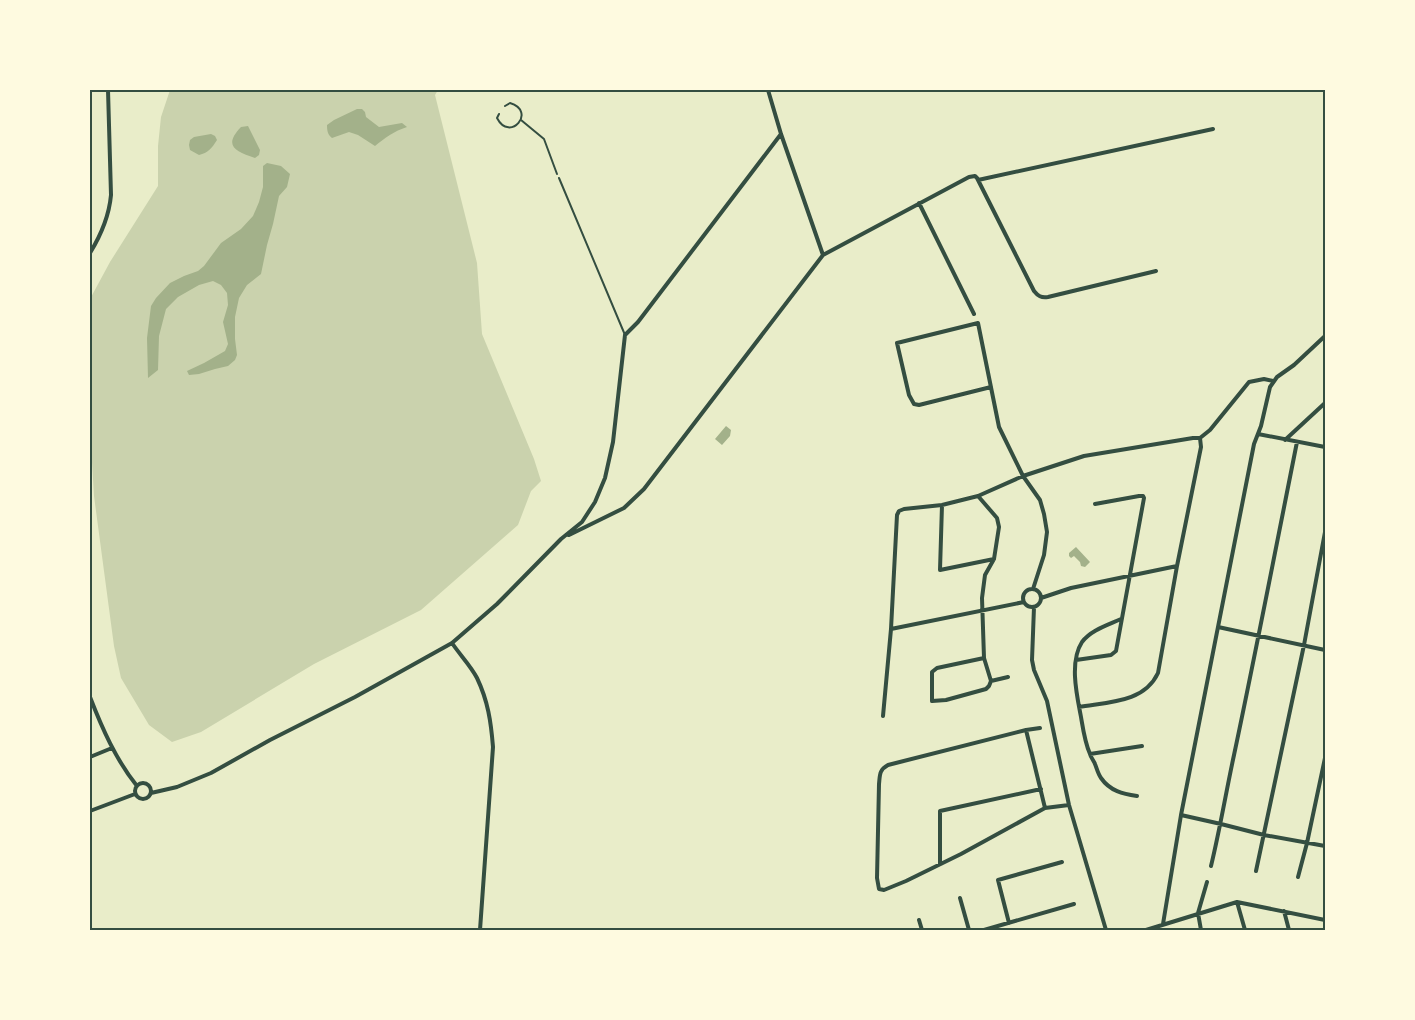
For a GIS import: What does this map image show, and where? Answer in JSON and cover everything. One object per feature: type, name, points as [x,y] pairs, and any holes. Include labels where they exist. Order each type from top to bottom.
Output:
[{"type":"street","points":[[90,253],[101,234],[110,207],[108,90]]},
{"type":"street","points":[[768,90],[781,134],[823,255]]},
{"type":"street","points":[[978,180],[1213,129]]},
{"type":"street","points":[[135,794],[139,798],[145,799],[151,793],[177,787],[211,773],[452,643],[498,604],[561,539],[582,522],[595,502],[605,478],[613,442],[625,335],[638,322],[781,134]]},
{"type":"street","points":[[561,539],[624,508],[644,488],[823,255],[972,176],[975,176],[978,180],[1034,291],[1041,297],[1048,297],[1156,271]]},
{"type":"street","points":[[919,203],[974,314]]},
{"type":"street","points":[[991,387],[919,405],[914,404],[909,395],[897,343],[978,323],[991,387],[999,427],[1023,476],[1040,500],[1043,508],[1047,532],[1044,554],[1033,590]]},
{"type":"street","points":[[1163,924],[1181,815],[1254,444],[1273,382],[1325,336]]},
{"type":"street","points":[[884,716],[897,515],[899,511],[942,505],[978,496],[1023,476],[1084,456],[1200,438],[1210,430],[1249,382],[1264,379],[1273,382]]},
{"type":"street","points":[[1285,440],[1325,403]]},
{"type":"street","points":[[1258,434],[1325,448]]},
{"type":"street","points":[[1079,707],[1132,698],[1152,684],[1158,673],[1201,447],[1200,438]]},
{"type":"street","points":[[1211,866],[1297,442]]},
{"type":"street","points":[[978,496],[997,518],[999,531],[994,559],[985,575],[982,598],[984,658],[991,681],[986,689],[932,703],[932,672],[937,668],[984,658]]},
{"type":"street","points":[[1076,660],[1114,654],[1118,646],[1143,496],[1095,504]]},
{"type":"street","points":[[942,505],[940,570],[994,559]]},
{"type":"street","points":[[1256,871],[1304,645],[1325,532]]},
{"type":"street","points":[[1041,598],[1071,588],[1177,566]]},
{"type":"street","points":[[1033,590],[1040,593],[1040,603],[1034,607],[1027,606],[1024,602],[1025,593],[1033,590]]},
{"type":"street","points":[[891,629],[1024,602]]},
{"type":"street","points":[[1034,607],[1032,660],[1034,670],[1047,701],[1069,805],[1106,930]]},
{"type":"street","points":[[1121,619],[1100,628],[1080,645],[1076,660],[1075,684],[1084,734],[1099,776],[1108,786],[1123,794],[1137,796]]},
{"type":"street","points":[[1218,627],[1325,650]]},
{"type":"street","points":[[452,643],[476,677],[491,720],[493,746],[480,930]]},
{"type":"street","points":[[991,681],[1008,677]]},
{"type":"street","points":[[90,697],[112,748],[137,786]]},
{"type":"street","points":[[1040,728],[888,765],[881,770],[877,878],[879,890],[884,890],[940,864],[1045,808],[1069,805]]},
{"type":"street","points":[[1026,730],[1045,808]]},
{"type":"street","points":[[1090,754],[1142,746]]},
{"type":"street","points":[[90,757],[112,748]]},
{"type":"street","points":[[1298,877],[1325,758]]},
{"type":"street","points":[[135,794],[137,786],[142,783],[148,784],[151,793]]},
{"type":"street","points":[[940,864],[940,811],[1041,789]]},
{"type":"street","points":[[90,811],[135,794]]},
{"type":"street","points":[[1181,815],[1264,835],[1325,846]]},
{"type":"street","points":[[1009,923],[998,880],[1062,862]]},
{"type":"street","points":[[1201,930],[1198,913],[1207,882]]},
{"type":"street","points":[[960,898],[969,930]]},
{"type":"street","points":[[1237,902],[1245,930]]},
{"type":"street","points":[[1146,930],[1237,902],[1325,920]]},
{"type":"street","points":[[984,930],[1074,904]]},
{"type":"street","points":[[1284,911],[1289,930]]},
{"type":"street","points":[[919,920],[922,930]]},
{"type":"lane","points":[[498,114],[497,118],[505,127],[512,128],[518,124],[522,114],[520,108],[516,104],[510,103],[505,106]]},
{"type":"lane","points":[[521,120],[544,139],[557,174]]},
{"type":"lane","points":[[559,178],[625,335]]},
{"type":"shaded area","points":[[170,90],[438,90],[435,95],[477,263],[482,334],[534,459],[541,481],[531,491],[518,525],[421,610],[314,664],[201,732],[172,742],[149,725],[121,678],[114,646],[94,496],[90,429],[90,299],[110,262],[158,186],[158,146],[161,117]]},
{"type":"shaded area","points":[[357,109],[362,109],[366,117],[379,127],[402,123],[407,127],[375,146],[358,135],[349,132],[332,138],[328,133],[327,125]]},
{"type":"shaded area","points":[[248,126],[260,150],[259,155],[255,158],[237,150],[232,143],[241,127]]},
{"type":"shaded area","points":[[211,134],[217,140],[211,148],[199,155],[190,150],[190,140],[194,137]]},
{"type":"shaded area","points":[[267,163],[281,166],[290,174],[287,187],[279,196],[261,274],[247,285],[239,298],[235,317],[237,355],[235,360],[228,366],[199,374],[189,375],[187,371],[225,351],[228,344],[223,322],[228,305],[227,293],[221,285],[213,281],[199,285],[178,297],[166,309],[159,336],[158,370],[148,378],[147,338],[151,306],[170,283],[198,271],[204,266],[221,243],[241,229],[253,216],[263,187],[263,166]]},
{"type":"shaded area","points":[[726,426],[731,430],[730,436],[722,445],[715,439]]},
{"type":"shaded area","points":[[1076,547],[1090,562],[1085,567],[1081,566],[1074,556],[1071,558],[1069,556],[1069,553]]}]
